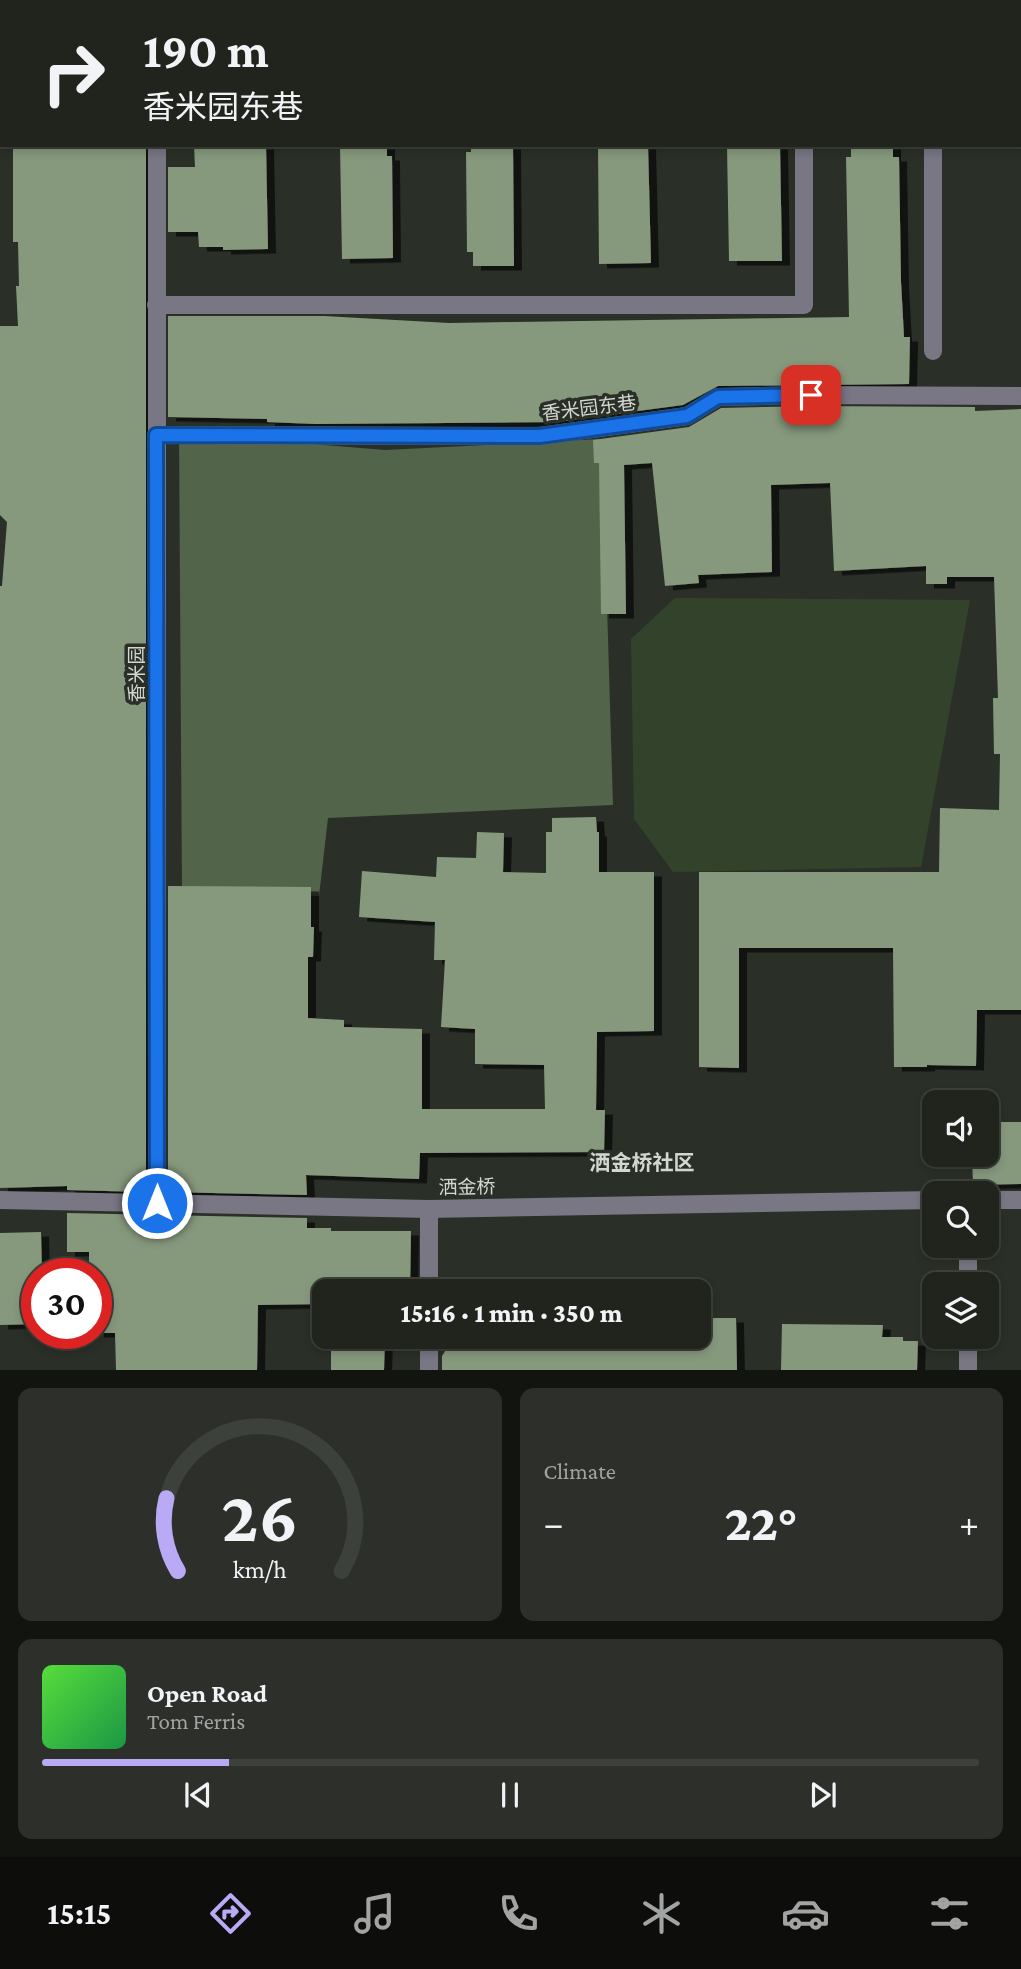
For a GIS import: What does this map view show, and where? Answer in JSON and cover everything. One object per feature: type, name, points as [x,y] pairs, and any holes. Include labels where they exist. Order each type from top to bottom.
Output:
[{"type":"street","name":"香米园","points":[[157,147],[157,1203]]},
{"type":"street","points":[[156,305],[804,305],[804,147]]},
{"type":"street","points":[[933,147],[933,351]]},
{"type":"street","name":"香米园东巷","points":[[156,435],[540,436],[687,416],[718,397],[1021,396]]},
{"type":"street","name":"洒金桥","points":[[0,1200],[429,1209],[922,1200]]},
{"type":"street","points":[[999,1200],[1021,1200]]},
{"type":"street","points":[[429,1209],[429,1279]]},
{"type":"street","points":[[429,1349],[429,1370]]},
{"type":"street","points":[[968,1349],[968,1370]]},
{"type":"green space","points":[[179,433],[385,450],[602,439],[613,805],[328,818],[319,896],[182,894]]},
{"type":"green space","points":[[675,598],[970,600],[921,867],[673,872],[634,819],[631,639]]},
{"type":"building","points":[[13,147],[146,147],[146,1192],[67,1190],[67,1186],[0,1188],[0,586],[7,522],[0,515],[0,326],[18,326],[18,242],[13,242]]},
{"type":"building","points":[[194,147],[266,147],[268,249],[223,250],[223,247],[199,247],[198,232],[168,232],[168,167],[195,167]]},
{"type":"building","points":[[340,147],[387,147],[387,156],[392,156],[393,258],[342,259]]},
{"type":"building","points":[[471,147],[513,147],[514,266],[473,266],[473,252],[467,252],[466,152],[471,152]]},
{"type":"building","points":[[598,147],[648,147],[651,263],[599,264]]},
{"type":"building","points":[[727,147],[780,147],[782,261],[729,261]]},
{"type":"building","points":[[851,147],[893,147],[893,157],[899,157],[901,282],[904,337],[910,337],[909,384],[718,386],[683,405],[555,422],[316,424],[267,422],[267,419],[168,417],[168,316],[324,316],[449,323],[849,317],[846,157],[851,157]]},
{"type":"building","points":[[975,407],[975,411],[1021,409],[1021,1010],[977,1010],[976,1066],[894,1067],[893,948],[739,948],[739,1068],[699,1067],[699,872],[939,872],[940,808],[999,810],[1000,754],[994,754],[993,698],[998,698],[994,577],[947,577],[947,584],[926,584],[926,566],[834,571],[830,483],[771,485],[772,572],[698,575],[699,583],[665,586],[652,463],[624,465],[626,614],[601,614],[599,463],[594,463],[593,440],[689,427],[721,408]]},
{"type":"building","points":[[596,817],[599,832],[599,872],[654,872],[654,1031],[597,1032],[596,1110],[605,1110],[604,1152],[420,1153],[419,1179],[306,1175],[307,1195],[168,1192],[168,886],[311,887],[311,927],[314,927],[313,957],[308,957],[308,1018],[344,1020],[344,1027],[422,1029],[422,1109],[545,1109],[544,1065],[475,1064],[475,1029],[441,1027],[445,960],[434,960],[435,922],[359,917],[362,871],[436,877],[437,857],[476,858],[477,832],[504,833],[503,872],[546,873],[546,832],[552,832],[552,818]]},
{"type":"building","points":[[999,1122],[1021,1122],[1021,1184],[973,1181],[972,1167],[999,1167]]},
{"type":"building","points":[[67,1213],[307,1218],[307,1228],[331,1228],[331,1231],[411,1231],[410,1279],[312,1279],[312,1304],[258,1305],[257,1370],[116,1370],[115,1333],[112,1333],[112,1258],[89,1258],[89,1252],[67,1252]]},
{"type":"building","points":[[41,1232],[42,1258],[21,1258],[21,1324],[0,1325],[0,1233]]},
{"type":"building","points":[[711,1318],[736,1318],[737,1370],[442,1370],[442,1356],[446,1349],[711,1349]]},
{"type":"building","points":[[782,1324],[883,1325],[882,1337],[903,1337],[903,1341],[918,1341],[917,1370],[781,1370]]},
{"type":"building","points":[[331,1349],[385,1349],[384,1370],[331,1370]]},
{"type":"district","name":"洒金桥社区","points":[[642,1163]]},
{"type":"route","points":[[157,1203],[156,435],[540,436],[687,416],[718,397],[811,395]]}]
